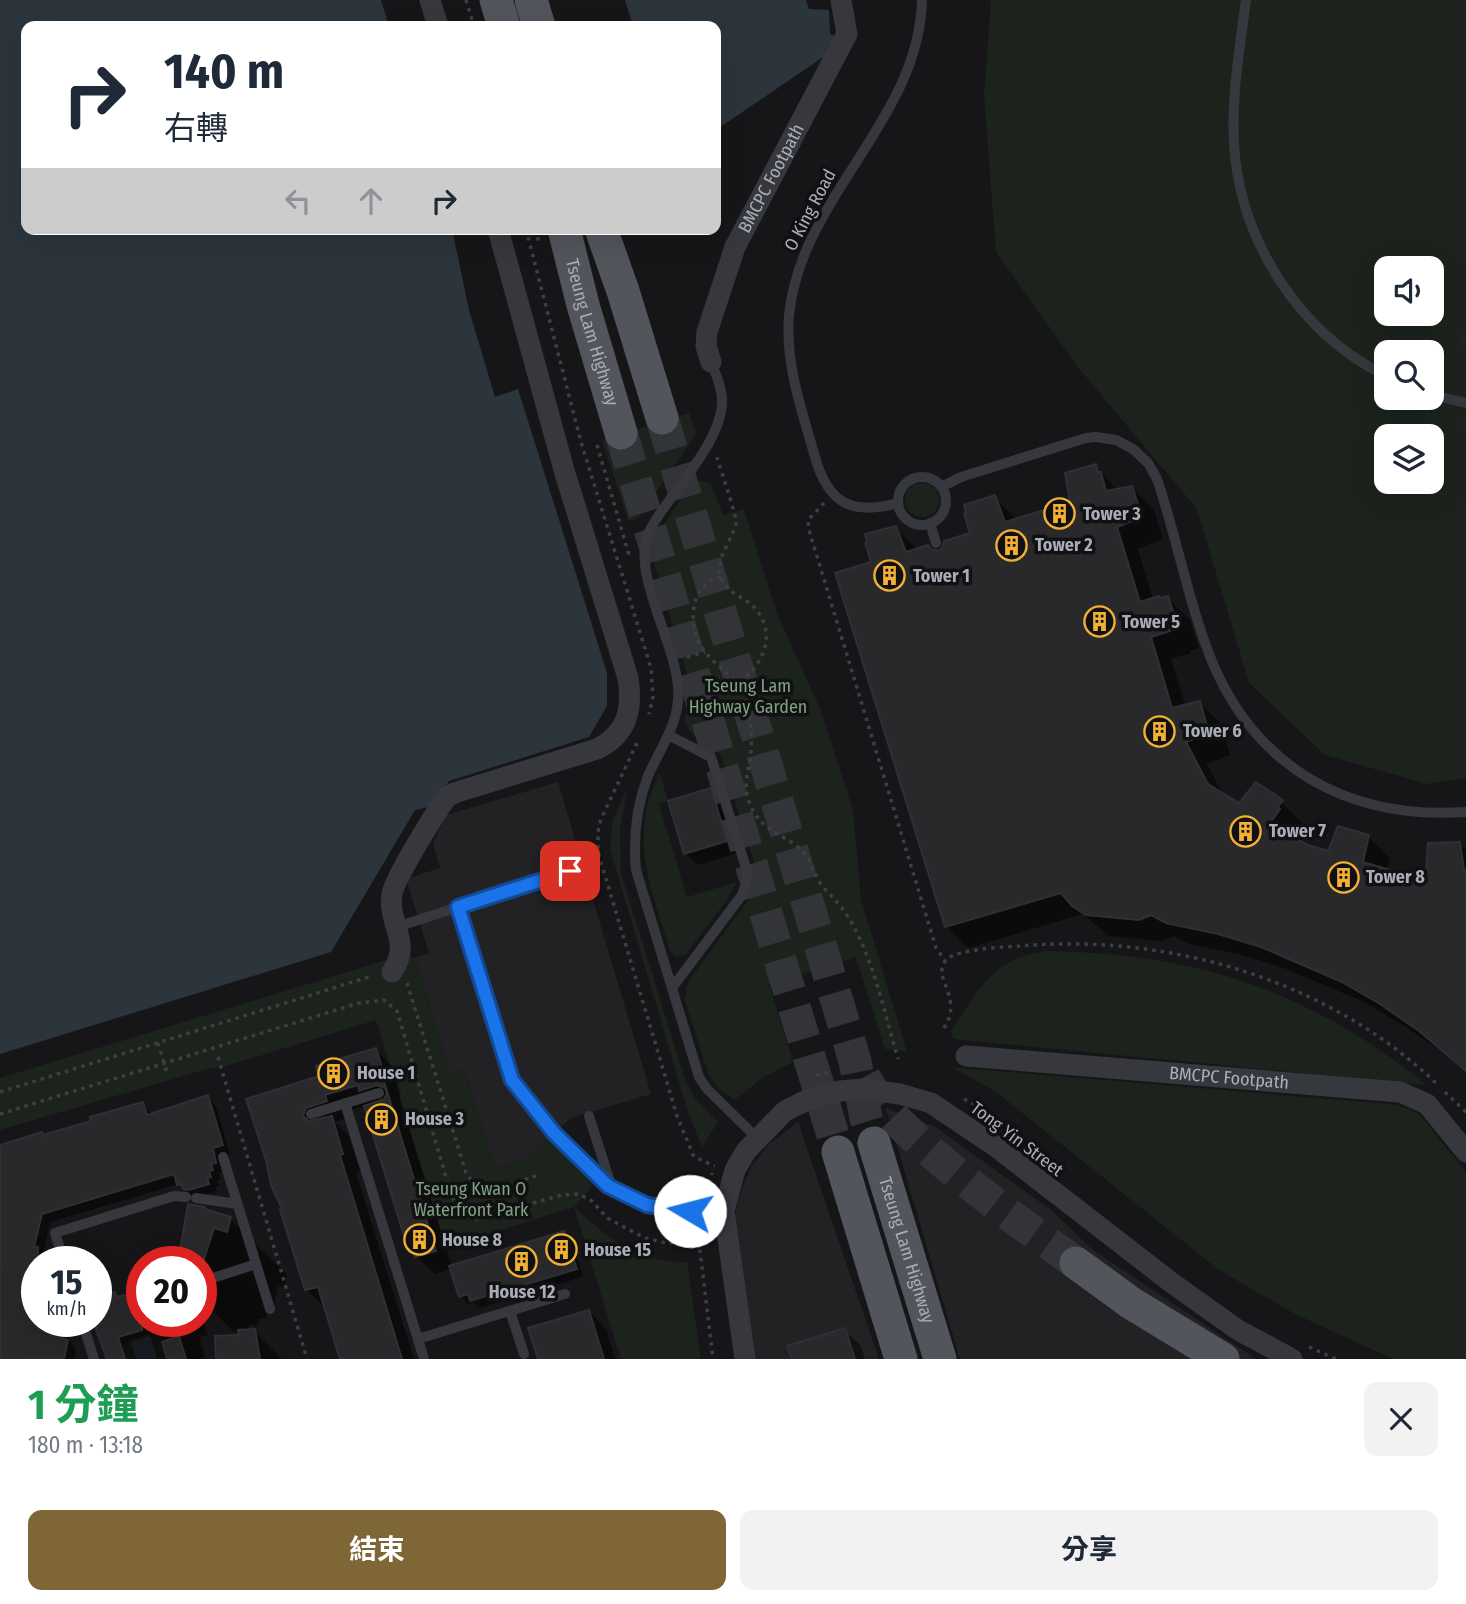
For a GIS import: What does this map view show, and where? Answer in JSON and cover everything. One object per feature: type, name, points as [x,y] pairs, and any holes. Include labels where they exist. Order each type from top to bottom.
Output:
[{"type":"main road","points":[[496,0],[502,21]]},
{"type":"main road","points":[[531,0],[537,21]]},
{"type":"main road","name":"Tseung Lam Highway","points":[[566,235],[621,433]]},
{"type":"main road","points":[[603,235],[662,418]]},
{"type":"main road","name":"Tseung Lam Highway","points":[[874,1143],[940,1359]]},
{"type":"main road","name":"Tseung Lam Highway","points":[[838,1152],[901,1359]]},
{"type":"main road","points":[[1076,1263],[1130,1303],[1223,1359]]},
{"type":"street","name":"BMCPC Footpath","points":[[711,362],[706,346],[707,332],[736,247],[847,34],[841,0]]},
{"type":"street","points":[[392,972],[401,951],[391,909],[393,889],[446,799],[454,793],[597,749],[611,742],[620,732],[629,705],[628,678],[564,470],[500,235]]},
{"type":"street","name":"BMCPC Footpath","points":[[966,1056],[1400,1092],[1427,1104],[1466,1152]]},
{"type":"street","name":"Tong Yin Street","points":[[745,1359],[724,1211],[735,1170],[757,1138],[785,1111],[807,1100],[840,1091],[877,1090],[931,1103],[995,1146],[1172,1283],[1238,1330],[1298,1352]]},
{"type":"lane","name":"O King Road","points":[[898,503],[878,508],[857,507],[840,501],[827,488],[819,472],[794,379],[789,334],[791,300],[799,268],[814,232],[877,132],[903,83],[918,40],[922,0]]},
{"type":"lane","points":[[1246,0],[1234,130],[1239,180],[1249,219],[1284,288],[1307,316],[1348,353],[1374,369]]},
{"type":"lane","points":[[711,362],[720,384],[720,420],[653,525],[645,545],[648,576],[677,675],[677,712],[670,736],[642,792],[637,812],[634,851],[636,870],[699,1077],[712,1094],[757,1138]]},
{"type":"lane","points":[[1444,398],[1466,403]]},
{"type":"lane","points":[[941,487],[961,477],[1086,438],[1106,438],[1125,443],[1141,455],[1157,479],[1211,658],[1228,694],[1250,727],[1277,755],[1309,779],[1344,797],[1382,808],[1421,814],[1466,812]]},
{"type":"lane","points":[[928,478],[941,487],[946,501],[935,521],[922,525],[909,521],[898,503],[902,488],[914,479],[928,478]]},
{"type":"lane","points":[[929,523],[936,543]]},
{"type":"lane","points":[[670,736],[711,757],[747,871],[742,895],[672,988]]},
{"type":"lane","points":[[397,927],[570,871]]},
{"type":"lane","points":[[458,907],[512,1080],[554,1133],[596,1176],[612,1188],[647,1205],[724,1211]]},
{"type":"lane","points":[[311,1114],[379,1093]]},
{"type":"lane","points":[[345,1103],[424,1359]]},
{"type":"lane","points":[[589,1116],[612,1188]]},
{"type":"lane","points":[[222,1157],[270,1309]]},
{"type":"lane","points":[[59,1246],[55,1233],[174,1196],[237,1204]]},
{"type":"lane","points":[[217,1277],[256,1264]]},
{"type":"lane","points":[[418,1339],[565,1294]]},
{"type":"lane","points":[[510,1311],[524,1354]]},
{"type":"lane","points":[[87,1337],[94,1359]]},
{"type":"path","points":[[466,0],[472,21]]},
{"type":"path","points":[[711,438],[737,521],[721,559],[721,577],[730,591],[755,608],[765,627],[767,638],[762,659],[747,677],[736,683]]},
{"type":"path","points":[[819,511],[813,512],[808,520],[809,530],[936,948],[945,961]]},
{"type":"path","points":[[629,557],[633,544]]},
{"type":"path","points":[[721,577],[712,579],[698,592],[695,601],[695,632],[705,652],[736,683],[743,695],[750,724],[751,753],[746,788],[749,803],[768,830],[801,849],[819,881],[850,919],[866,954],[898,1059]]},
{"type":"path","points":[[944,1028],[953,1008],[942,977],[942,968],[945,961],[952,956],[1002,947],[1086,943],[1170,952],[1211,961],[1290,989],[1365,1028],[1402,1054],[1466,1112]]},
{"type":"path","points":[[0,1092],[374,975],[392,972],[410,985],[466,1173],[471,1181],[481,1188],[494,1188],[539,1175]]},
{"type":"path","points":[[158,1043],[167,1073]]},
{"type":"path","points":[[218,1057],[307,1359]]},
{"type":"path","points":[[806,1079],[839,1070]]},
{"type":"path","name":"Tong Yin Street","points":[[963,1098],[986,1110],[1017,1136]]},
{"type":"path","points":[[713,1359],[699,1242],[705,1188],[719,1154]]},
{"type":"path","points":[[1298,1352],[1336,1359]]},
{"type":"shaded area","points":[[0,0],[381,0],[387,21],[21,21],[21,235],[453,235],[469,310],[495,397],[518,389],[607,673],[607,706],[589,737],[449,781],[432,806],[415,810],[331,952],[0,1054]]},
{"type":"shaded area","points":[[625,0],[806,0],[809,9],[829,10],[830,34],[836,37],[826,55],[721,127],[721,21],[631,21]]},
{"type":"shaded area","points":[[558,782],[651,1094],[571,1118],[525,1159],[495,1168],[464,1069],[450,1073],[415,958],[429,953],[406,879],[440,868],[433,844],[446,815]]},
{"type":"shaded area","points":[[886,1108],[934,1126],[1051,1210],[1093,1250],[1256,1359],[960,1359]]},
{"type":"shaded area","points":[[798,1122],[879,1359],[749,1359],[732,1229],[739,1197],[751,1167],[768,1145]]},
{"type":"shaded area","points":[[150,1337],[157,1359],[136,1359],[131,1342]]},
{"type":"green space","points":[[991,0],[1466,0],[1466,778],[1427,784],[1325,755],[1249,683],[1197,509],[1077,366],[996,252],[984,95]]},
{"type":"green space","points":[[689,413],[696,434],[639,517],[628,520],[602,440]]},
{"type":"green space","name":"Tseung Lam Highway Garden","points":[[696,481],[711,484],[723,515],[744,509],[776,611],[821,711],[853,810],[861,899],[907,1052],[885,1049],[856,957],[769,984],[793,1062],[762,1078],[735,1100],[719,1089],[708,1073],[685,1001],[687,985],[691,978],[752,895],[756,883],[756,869],[720,753],[692,734],[687,727],[685,719],[690,683],[654,563],[661,531],[677,504]]},
{"type":"green space","points":[[922,483],[934,488],[939,500],[934,512],[922,517],[910,512],[905,500],[910,488]]},
{"type":"green space","points":[[660,774],[668,801],[659,804],[687,897],[737,882],[727,900],[686,954],[676,957],[670,950],[656,906],[644,840],[650,796]]},
{"type":"green space","points":[[627,789],[620,830],[621,873],[686,1083],[695,1098],[718,1122],[702,1147],[688,1112],[610,849],[612,822]]},
{"type":"green space","points":[[1049,951],[1155,960],[1204,970],[1250,984],[1295,1002],[1339,1025],[1383,1052],[1427,1085],[953,1039],[951,1031],[990,977],[1014,960]]},
{"type":"green space","name":"Tseung Kwan O Waterfront Park","points":[[403,955],[415,958],[450,1073],[464,1069],[495,1168],[525,1159],[549,1137],[593,1185],[574,1207],[446,1247],[376,1020],[0,1130],[0,1078]]},
{"type":"green space","points":[[952,1067],[1397,1105],[1419,1114],[1466,1172],[1466,1359],[1393,1359],[1295,1314],[1219,1270],[996,1092]]},
{"type":"green space","points":[[574,1207],[625,1247],[653,1258],[687,1262],[701,1359],[621,1359]]},
{"type":"green space","points":[[140,1337],[161,1337],[167,1359],[125,1359],[121,1347],[128,1344],[127,1341]]},
{"type":"building","points":[[1096,464],[1106,491],[1132,486],[1142,517],[1117,527],[1140,602],[1168,596],[1178,626],[1151,637],[1172,708],[1200,701],[1209,733],[1186,742],[1208,784],[1239,803],[1256,782],[1283,800],[1271,822],[1308,845],[1328,851],[1338,826],[1369,835],[1363,862],[1397,872],[1426,871],[1428,843],[1460,842],[1466,870],[1466,1071],[1419,1031],[1342,982],[1261,947],[1166,923],[1151,915],[1139,920],[1086,915],[1072,906],[1061,893],[945,927],[835,573],[871,562],[865,534],[896,526],[906,552],[928,545],[938,551],[944,541],[970,533],[964,505],[995,495],[1005,522],[1070,502],[1065,473]]},
{"type":"building","points":[[711,788],[727,841],[684,854],[668,801]]},
{"type":"building","points":[[376,1048],[436,1251],[415,1257],[413,1250],[409,1252],[364,1106],[384,1099],[387,1094],[385,1088],[377,1085],[359,1091],[358,1085],[325,1095],[327,1101],[306,1108],[303,1116],[309,1121],[332,1116],[343,1154],[340,1155],[402,1359],[340,1359],[318,1287],[305,1290],[246,1099],[319,1076],[316,1066]]},
{"type":"building","points":[[208,1095],[223,1145],[213,1148],[216,1163],[211,1164],[211,1177],[207,1178],[209,1184],[189,1190],[183,1189],[181,1184],[177,1185],[174,1174],[42,1214],[34,1246],[21,1246],[21,1337],[62,1337],[68,1340],[64,1359],[0,1359],[0,1145],[91,1121],[90,1117],[143,1102],[147,1115]]},
{"type":"building","points":[[188,1204],[231,1217],[227,1232],[214,1228],[208,1246],[181,1246]]},
{"type":"building","points":[[564,1231],[577,1269],[470,1301],[468,1294],[459,1297],[449,1266]]},
{"type":"building","points":[[115,1292],[117,1297],[126,1295],[126,1335],[118,1337],[125,1359],[107,1359],[99,1337],[112,1337],[112,1293]]},
{"type":"building","points":[[589,1310],[604,1359],[538,1359],[528,1328]]},
{"type":"building","points":[[845,1328],[855,1359],[792,1359],[787,1346]]},
{"type":"building","points":[[255,1329],[260,1359],[216,1359],[215,1337],[239,1335],[238,1330]]},
{"type":"building","points":[[179,1337],[186,1359],[167,1359],[162,1342]]},
{"type":"tunnel","points":[[662,418],[855,1061],[866,1118],[874,1143]]},
{"type":"tunnel","points":[[621,433],[838,1152]]},
{"type":"tunnel","points":[[864,1077],[880,1102],[922,1144],[993,1202],[1076,1263]]},
{"type":"place","name":"Tower 3","points":[[1060,514]]},
{"type":"place","name":"Tower 2","points":[[1012,545]]},
{"type":"place","name":"Tower 1","points":[[890,576]]},
{"type":"place","name":"Tower 5","points":[[1099,622]]},
{"type":"place","name":"Tower 6","points":[[1160,731]]},
{"type":"place","name":"Tower 7","points":[[1246,831]]},
{"type":"place","name":"Tower 8","points":[[1343,877]]},
{"type":"place","name":"House 1","points":[[334,1073]]},
{"type":"place","name":"House 3","points":[[382,1119]]},
{"type":"place","name":"House 8","points":[[419,1240]]},
{"type":"place","name":"House 15","points":[[561,1250]]},
{"type":"place","name":"House 12","points":[[522,1261]]},
{"type":"route","points":[[570,871],[458,907],[512,1080],[554,1133],[608,1186],[647,1205],[690,1211]]}]
